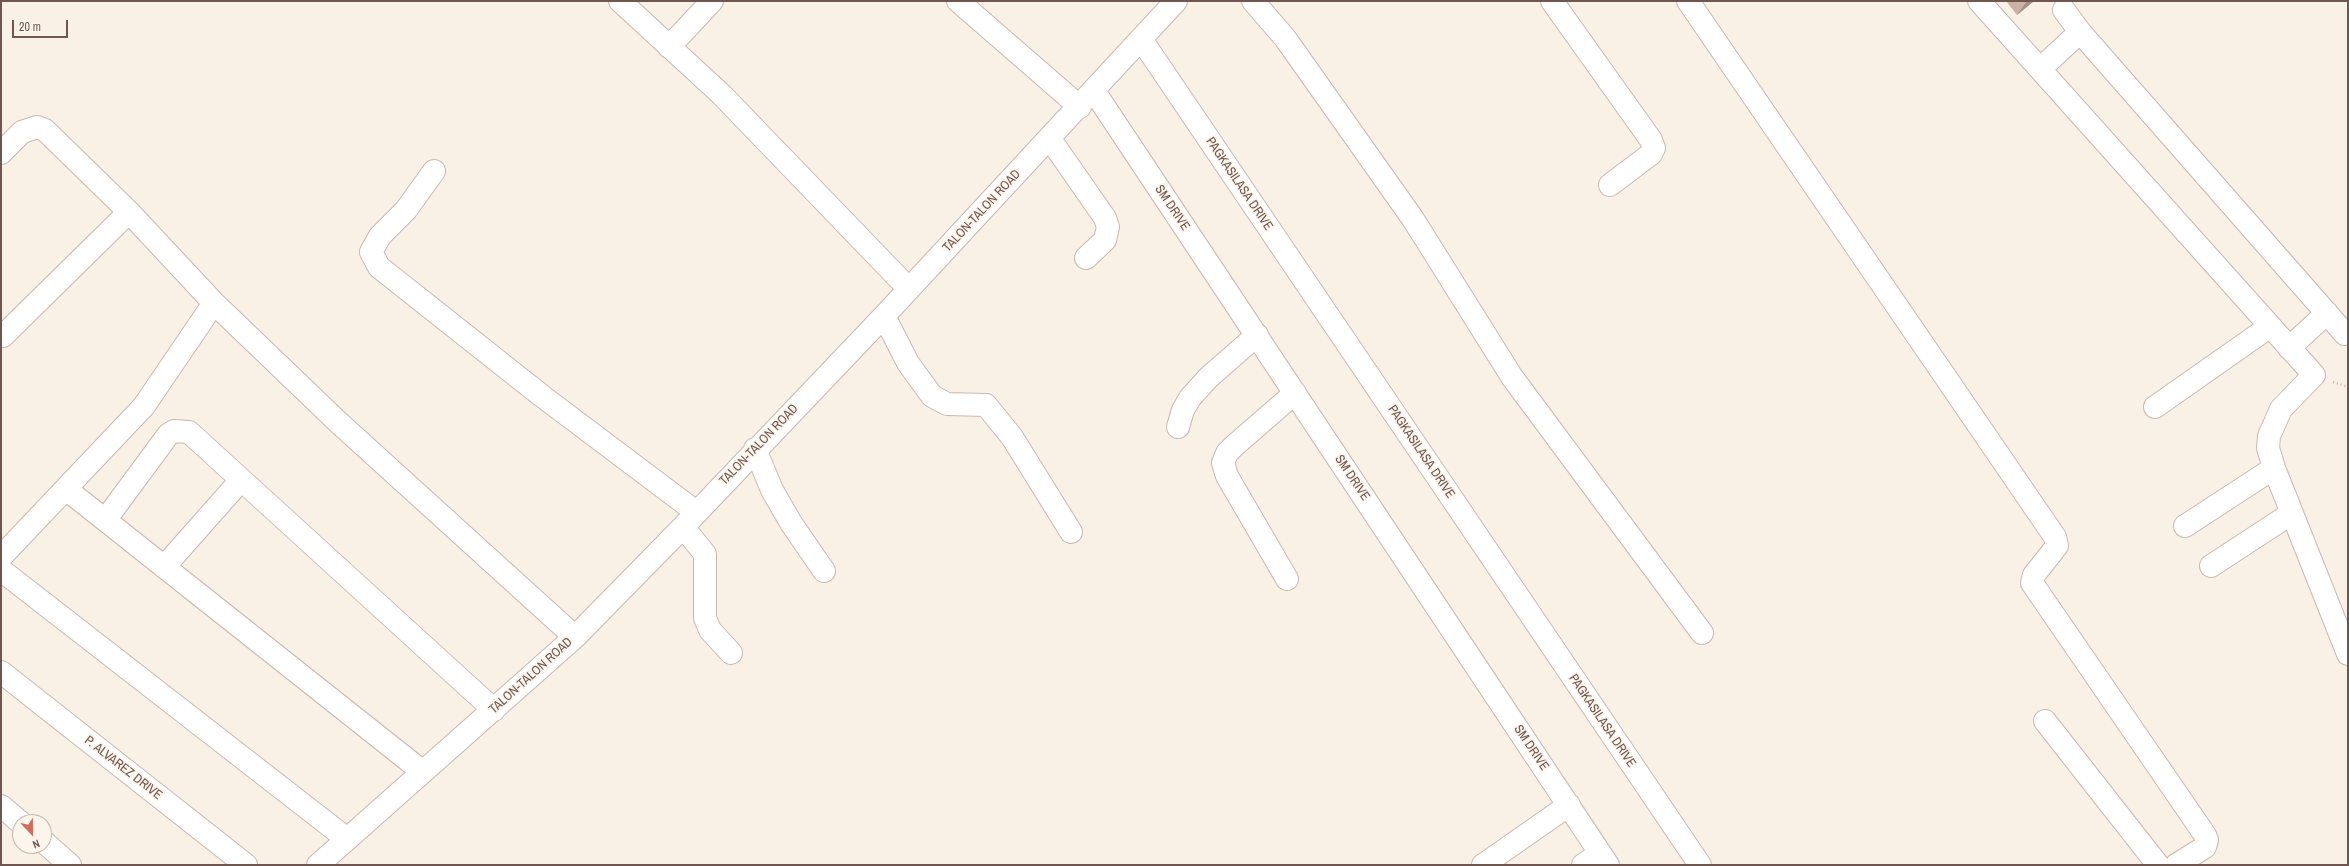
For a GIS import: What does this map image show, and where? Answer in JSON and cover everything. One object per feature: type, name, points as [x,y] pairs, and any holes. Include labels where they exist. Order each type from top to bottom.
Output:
[{"type":"street","points":[[620,1],[722,95],[909,289]]},
{"type":"street","points":[[669,47],[712,1]]},
{"type":"street","points":[[958,1],[1080,107]]},
{"type":"street","points":[[1252,1],[1285,38],[1409,214],[1512,377],[1702,633]]},
{"type":"street","points":[[1552,1],[1651,140],[1654,148],[1651,154],[1610,185]]},
{"type":"street","points":[[1688,1],[2055,537],[2057,546],[2034,575],[2032,583],[2207,840],[2205,847],[2176,865]]},
{"type":"street","points":[[1980,1],[2269,328],[2314,375],[2281,409],[2269,436],[2268,448],[2274,468],[2348,654]]},
{"type":"street","name":"TALON-TALON ROAD","points":[[318,865],[575,637],[884,316],[1080,107],[1174,2]]},
{"type":"street","points":[[2064,10],[2080,32],[2345,334]]},
{"type":"street","points":[[2040,69],[2080,32]]},
{"type":"street","name":"PAGKASILASA DRIVE","points":[[1141,39],[1700,865]]},
{"type":"street","name":"SM DRIVE","points":[[1094,91],[1604,859]]},
{"type":"street","points":[[1,152],[22,132],[37,127],[45,130],[129,212],[214,303],[338,422],[575,637]]},
{"type":"street","points":[[1050,139],[1105,218],[1108,228],[1105,240],[1086,258]]},
{"type":"street","points":[[434,172],[406,210],[377,241],[371,252],[379,268],[542,396],[689,520],[705,554],[705,606],[707,624],[710,630],[731,653]]},
{"type":"street","points":[[3,336],[129,212]]},
{"type":"street","points":[[1,557],[144,406],[214,303]]},
{"type":"street","points":[[2289,348],[2327,313]]},
{"type":"street","points":[[884,316],[908,363],[932,396],[946,404],[986,405],[1012,437],[1071,532]]},
{"type":"street","points":[[2155,407],[2269,328]]},
{"type":"street","points":[[1178,427],[1183,410],[1190,398],[1208,378],[1257,335]]},
{"type":"street","points":[[1287,579],[1227,476],[1223,463],[1227,453],[1234,446],[1295,393]]},
{"type":"street","points":[[106,519],[168,434],[174,431],[189,432],[494,710]]},
{"type":"street","points":[[755,449],[772,490],[791,523],[824,571]]},
{"type":"street","points":[[2185,526],[2274,468]]},
{"type":"street","points":[[164,567],[241,480]]},
{"type":"street","points":[[66,489],[106,519],[164,567],[423,772]]},
{"type":"street","points":[[2210,566],[2292,513]]},
{"type":"street","points":[[1,570],[348,839]]},
{"type":"street","name":"P. ALVAREZ DRIVE","points":[[1,672],[246,865]]},
{"type":"street","points":[[2045,721],[2158,865]]},
{"type":"street","points":[[1483,865],[1569,805]]},
{"type":"street","points":[[1,806],[12,815]]},
{"type":"street","points":[[52,849],[70,865]]},
{"type":"street","points":[[1583,865],[1604,859]]}]
